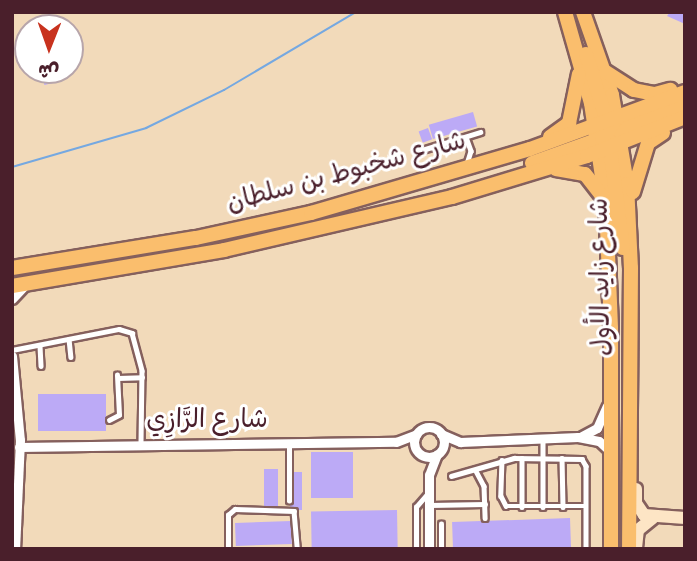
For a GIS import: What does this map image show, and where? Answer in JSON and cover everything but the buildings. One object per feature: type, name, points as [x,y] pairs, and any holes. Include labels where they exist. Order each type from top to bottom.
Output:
[{"type":"main road","name":"شارع زايد الأول","points":[[566,12],[579,62],[609,134],[630,218],[629,549]]},
{"type":"main road","points":[[566,12],[609,134],[621,237],[631,268]]},
{"type":"main road","name":"شارع زايد الأول","points":[[583,12],[605,71],[609,134],[606,203],[611,391],[611,549]]},
{"type":"main road","points":[[530,149],[569,123],[579,62]]},
{"type":"main road","points":[[605,71],[625,87],[651,94],[685,85]]},
{"type":"main road","name":"شارع شخبوط بن سلطان","points":[[19,285],[224,250],[452,197],[540,170],[685,92]]},
{"type":"main road","points":[[452,197],[685,103]]},
{"type":"main road","name":"شارع شخبوط بن سلطان","points":[[12,268],[242,229],[530,149],[685,117]]},
{"type":"main road","points":[[630,218],[636,175],[648,143],[685,123]]},
{"type":"main road","points":[[540,170],[580,172],[597,185],[606,203]]},
{"type":"street","points":[[12,299],[19,285]]},
{"type":"street","points":[[12,356],[19,447],[13,530],[15,549]]},
{"type":"street","points":[[579,438],[597,428],[611,391]]},
{"type":"street","points":[[429,475],[419,453],[417,434],[429,428],[460,442],[579,438],[599,441],[611,452]]},
{"type":"street","points":[[629,430],[636,451],[636,503],[640,512],[653,518],[685,518]]},
{"type":"street","name":"شارع الرَّازِي","points":[[19,447],[396,442],[417,434]]},
{"type":"street","points":[[429,549],[429,475],[439,452],[441,434]]},
{"type":"street","name":"شارع الرَّازِي","points":[[396,442],[419,453]]},
{"type":"street","points":[[419,453],[439,452],[460,442]]},
{"type":"street","points":[[636,549],[638,530],[653,518]]},
{"type":"lane","points":[[422,150],[480,132]]},
{"type":"lane","points":[[462,170],[471,151],[466,137]]},
{"type":"lane","points":[[471,151],[497,160]]},
{"type":"lane","points":[[12,350],[128,331],[137,342],[142,377],[141,444]]},
{"type":"lane","points":[[69,340],[71,357]]},
{"type":"lane","points":[[40,346],[41,366]]},
{"type":"lane","points":[[109,420],[119,415],[118,377],[142,377]]},
{"type":"lane","points":[[542,441],[543,507]]},
{"type":"lane","points":[[289,443],[289,501]]},
{"type":"lane","points":[[522,458],[522,507]]},
{"type":"lane","points":[[562,458],[563,507]]},
{"type":"lane","points":[[451,476],[476,471],[502,460],[579,458],[585,463],[586,549]]},
{"type":"lane","points":[[502,460],[501,499],[509,507],[586,506]]},
{"type":"lane","points":[[476,471],[484,486],[485,518]]},
{"type":"lane","points":[[416,549],[416,507],[429,493]]},
{"type":"lane","points":[[429,505],[485,504]]},
{"type":"lane","points":[[228,549],[228,514],[235,509],[295,511],[298,549]]},
{"type":"lane","points":[[441,524],[441,549]]},
{"type":"waterway","points":[[12,167],[146,128],[224,90],[356,12]]}]
